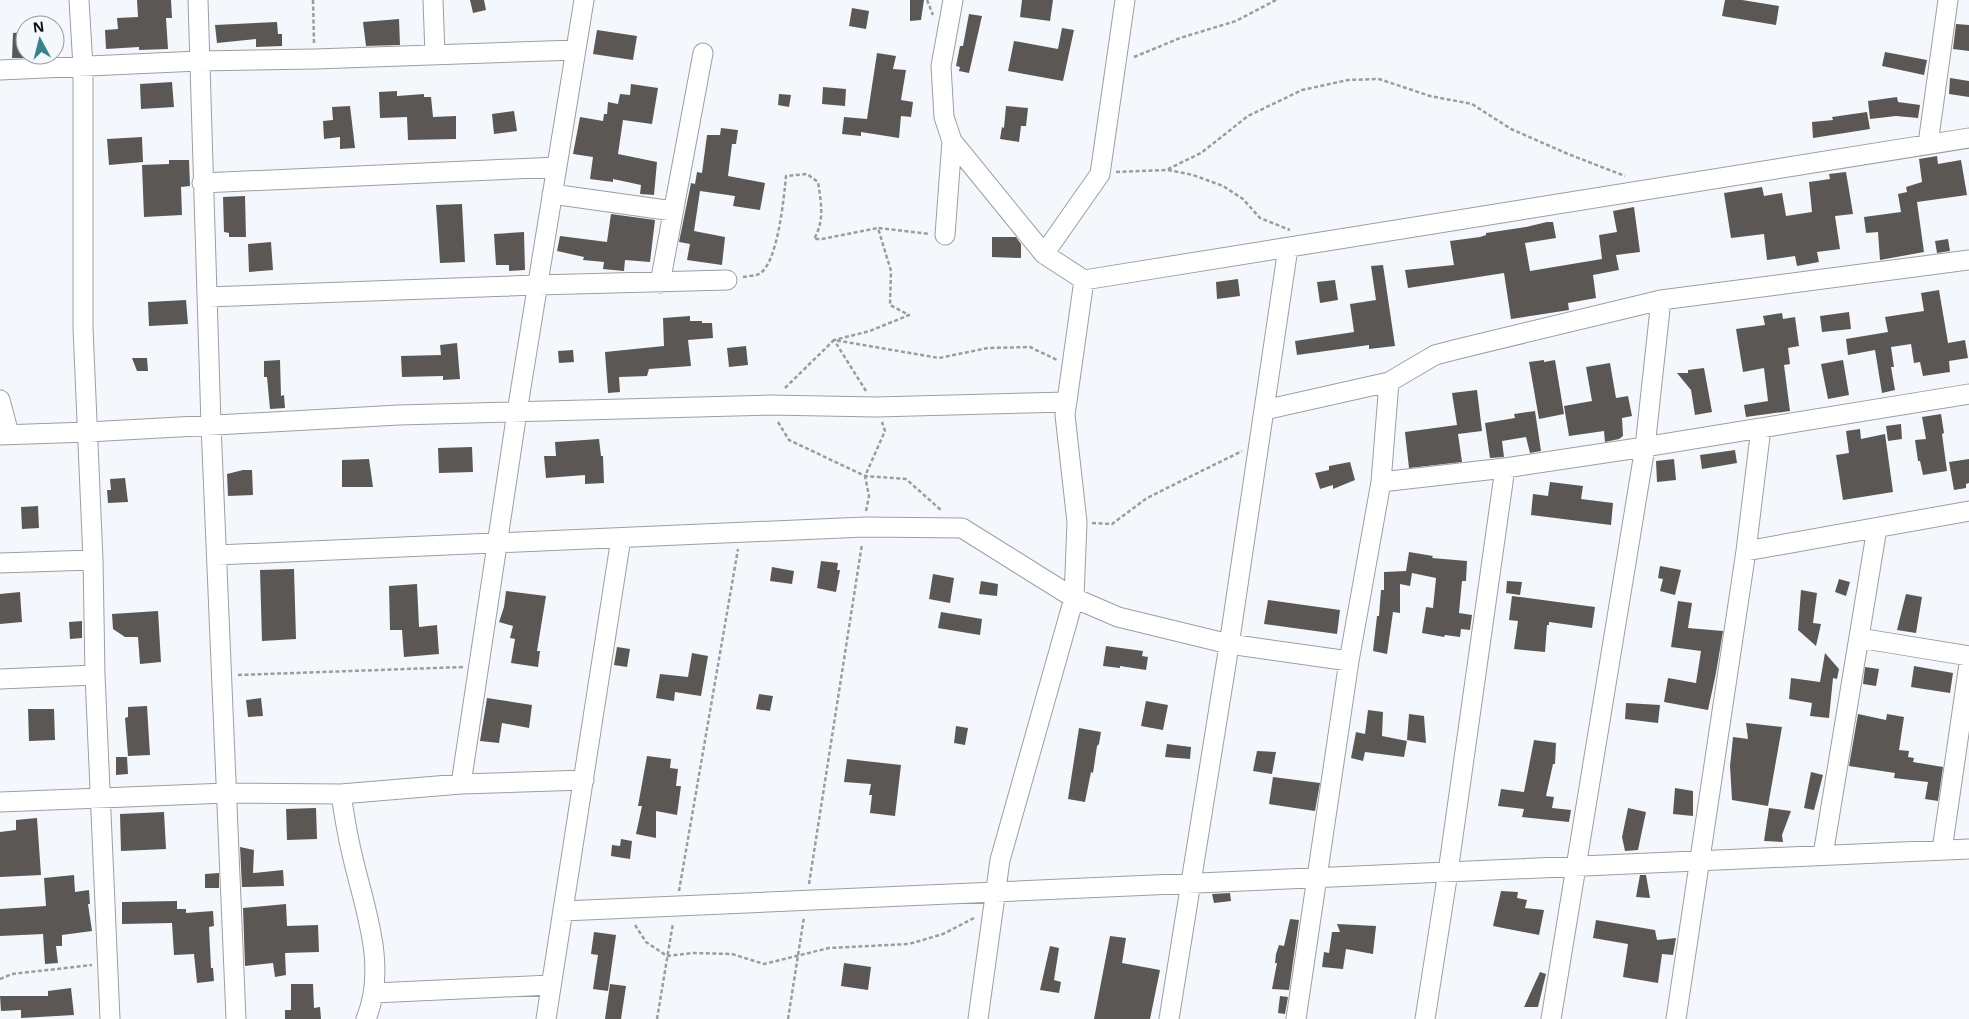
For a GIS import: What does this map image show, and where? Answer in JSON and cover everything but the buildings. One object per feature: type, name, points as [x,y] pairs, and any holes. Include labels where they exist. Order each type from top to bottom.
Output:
[{"type":"street","points":[[79,0],[83,67],[83,328],[93,560],[95,674],[102,798],[110,1019]]},
{"type":"street","points":[[198,0],[210,425],[236,1019]]},
{"type":"street","points":[[433,0],[435,55]]},
{"type":"street","points":[[462,784],[517,412],[584,0]]},
{"type":"street","points":[[953,0],[941,66],[944,117],[952,141],[1044,254],[1084,280],[1969,138]]},
{"type":"street","points":[[1044,254],[1100,174],[1125,0]]},
{"type":"street","points":[[1928,144],[1948,0]]},
{"type":"street","points":[[0,70],[199,61],[576,50]]},
{"type":"street","points":[[660,283],[703,53]]},
{"type":"street","points":[[945,235],[952,141]]},
{"type":"street","points":[[202,182],[557,167]]},
{"type":"street","points":[[552,194],[673,211]]},
{"type":"street","points":[[1169,1019],[1288,248]]},
{"type":"street","points":[[1264,410],[1389,382],[1435,355],[1661,300],[1969,260]]},
{"type":"street","points":[[207,297],[727,280]]},
{"type":"street","points":[[978,1019],[1000,860],[1074,598],[1077,522],[1065,415],[1084,280]]},
{"type":"street","points":[[1551,1019],[1645,447],[1661,300]]},
{"type":"street","points":[[1296,1019],[1349,661],[1381,482],[1389,382]]},
{"type":"street","points":[[1381,482],[1504,468],[1645,447],[1969,394]]},
{"type":"street","points":[[0,400],[5,434],[88,432],[399,415],[768,405],[876,408],[1066,402]]},
{"type":"street","points":[[1676,1019],[1746,551],[1761,428]]},
{"type":"street","points":[[1425,1019],[1448,872],[1504,468]]},
{"type":"street","points":[[1746,551],[1969,511]]},
{"type":"street","points":[[217,555],[865,527],[962,528],[1074,598],[1118,617],[1228,644],[1349,661]]},
{"type":"street","points":[[1823,855],[1877,528]]},
{"type":"street","points":[[546,1019],[621,538]]},
{"type":"street","points":[[0,563],[93,560]]},
{"type":"street","points":[[1859,638],[1969,656]]},
{"type":"street","points":[[1942,850],[1969,664]]},
{"type":"street","points":[[0,678],[95,674]]},
{"type":"street","points":[[0,802],[227,793],[341,794],[462,784],[584,780]]},
{"type":"street","points":[[341,794],[352,854],[373,944],[374,993],[366,1019]]},
{"type":"street","points":[[563,911],[807,900],[994,900],[1191,883],[1969,849]]},
{"type":"street","points":[[374,993],[550,985]]},
{"type":"path","points":[[313,0],[315,59]]},
{"type":"path","points":[[1116,66],[1151,48],[1236,21],[1276,0]]},
{"type":"path","points":[[1166,170],[1201,153],[1248,116],[1302,90],[1348,80],[1378,79],[1430,96],[1472,104],[1511,128],[1568,154],[1632,178],[1648,190]]},
{"type":"path","points":[[1100,174],[1132,170],[1166,170],[1193,175],[1223,186],[1243,199],[1260,218],[1300,234],[1312,244]]},
{"type":"path","points":[[727,280],[758,275],[769,265],[779,230],[786,176],[807,174],[818,182],[822,213],[819,231],[814,239],[878,228],[945,235]]},
{"type":"path","points":[[788,1019],[865,527],[866,509],[870,496],[865,476],[885,431],[876,408],[834,340],[870,331],[909,315],[890,305],[891,271],[878,228]]},
{"type":"path","points":[[1077,522],[1112,524],[1147,498],[1259,443]]},
{"type":"path","points":[[656,1019],[741,532]]},
{"type":"path","points":[[222,676],[479,667]]},
{"type":"path","points":[[625,908],[646,942],[667,956],[692,953],[732,954],[764,964],[830,948],[910,944],[942,934],[994,900]]},
{"type":"path","points":[[0,979],[12,974],[108,963]]}]
